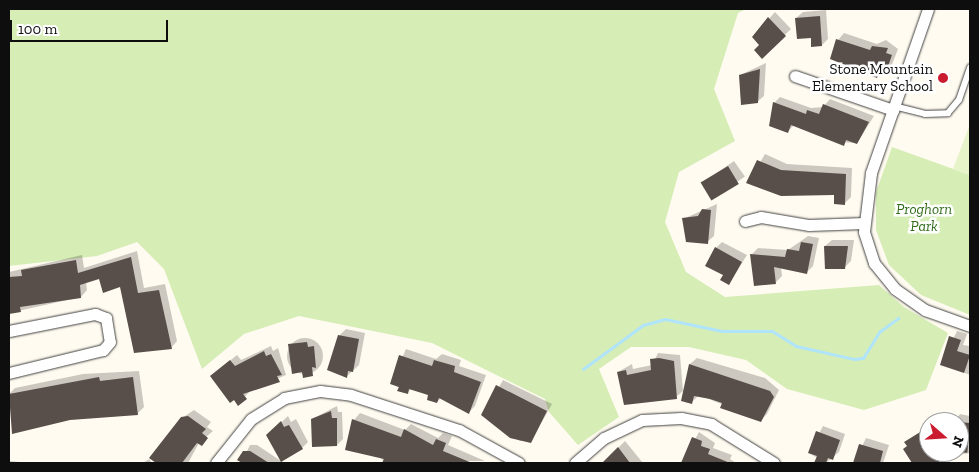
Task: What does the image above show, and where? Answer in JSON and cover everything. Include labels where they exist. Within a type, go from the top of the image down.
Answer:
[{"type":"street","points":[[928,9],[871,173],[864,222],[874,263],[895,289],[925,310],[969,323]]},
{"type":"street","points":[[795,76],[893,108]]},
{"type":"street","points":[[745,221],[761,217],[809,225],[864,222]]},
{"type":"street","points":[[9,331],[95,314],[106,318],[110,342],[103,350],[9,373]]},
{"type":"street","points":[[216,463],[251,419],[284,398],[320,390],[351,395],[459,430],[519,463]]},
{"type":"street","points":[[575,463],[604,438],[642,420],[681,418],[711,424],[774,463]]},
{"type":"lane","points":[[893,108],[925,114],[948,113],[959,100],[970,68]]},
{"type":"green space","points":[[9,9],[746,9],[738,13],[714,89],[735,141],[679,172],[665,222],[686,272],[725,297],[879,285],[904,307],[948,333],[926,390],[864,410],[787,389],[746,360],[689,347],[631,347],[599,369],[619,417],[578,445],[549,412],[545,399],[432,343],[299,316],[244,334],[202,369],[164,269],[137,242],[97,256],[9,266]]},
{"type":"green space","points":[[970,124],[970,175],[953,169]]},
{"type":"green space","name":"Proghorn Park","points":[[892,147],[970,175],[970,315],[921,295],[889,265],[876,230],[876,192]]},
{"type":"building","points":[[820,16],[822,46],[811,47],[811,38],[797,39],[795,18]]},
{"type":"building","points":[[768,17],[786,36],[762,59],[754,50],[759,45],[752,37]]},
{"type":"building","points":[[836,39],[870,50],[872,46],[888,48],[886,53],[892,55],[885,75],[879,72],[877,78],[830,59]]},
{"type":"building","points":[[760,69],[758,103],[741,105],[739,75]]},
{"type":"building","points":[[773,102],[806,114],[807,110],[819,114],[823,104],[869,122],[857,144],[846,140],[844,146],[791,125],[788,133],[769,126]]},
{"type":"building","points":[[757,160],[781,170],[846,174],[845,205],[834,204],[834,195],[781,196],[746,183]]},
{"type":"building","points":[[728,166],[739,184],[711,200],[701,182]]},
{"type":"building","points":[[702,209],[711,210],[708,244],[686,242],[682,218],[698,216]]},
{"type":"building","points":[[801,242],[813,244],[807,274],[774,267],[776,284],[754,286],[750,254],[785,257],[787,249],[799,251]]},
{"type":"building","points":[[824,246],[848,246],[845,269],[825,269]]},
{"type":"building","points":[[715,247],[742,262],[729,285],[720,280],[723,275],[705,266]]},
{"type":"building","points":[[131,257],[138,293],[159,290],[172,349],[134,353],[120,287],[103,293],[99,279],[80,285],[81,298],[20,307],[21,312],[9,314],[9,277],[22,276],[21,270],[76,260],[78,273]]},
{"type":"building","points":[[338,335],[359,339],[353,372],[348,371],[347,378],[327,370]]},
{"type":"building","points":[[949,336],[961,340],[957,351],[970,355],[964,373],[940,365]]},
{"type":"building","points":[[307,342],[308,347],[314,346],[316,368],[312,367],[313,376],[303,378],[302,372],[292,374],[288,344]]},
{"type":"building","points":[[264,351],[266,356],[271,354],[282,375],[277,376],[280,382],[243,394],[247,399],[238,406],[234,400],[230,403],[210,376],[230,360],[235,366]]},
{"type":"building","points":[[399,355],[432,366],[434,360],[455,366],[454,372],[481,382],[469,414],[439,398],[437,403],[427,400],[428,395],[409,389],[408,394],[397,391],[399,387],[390,384]]},
{"type":"building","points":[[659,358],[674,361],[677,399],[624,405],[617,372],[626,370],[627,375],[651,370],[650,359]]},
{"type":"building","points":[[689,364],[770,391],[774,397],[761,422],[720,408],[722,403],[710,399],[694,396],[692,404],[681,401]]},
{"type":"building","points":[[99,377],[100,381],[133,377],[138,415],[70,420],[12,434],[9,394]]},
{"type":"building","points":[[496,385],[547,411],[531,443],[510,438],[481,415]]},
{"type":"building","points":[[331,411],[332,418],[337,418],[337,446],[312,447],[311,419]]},
{"type":"building","points":[[188,416],[206,429],[202,433],[208,438],[202,446],[197,443],[182,463],[156,463],[149,458],[181,417]]},
{"type":"building","points":[[352,419],[401,437],[404,429],[433,445],[436,439],[446,443],[443,451],[472,463],[382,463],[384,459],[345,450]]},
{"type":"building","points":[[281,421],[284,427],[289,425],[303,449],[281,462],[266,435]]},
{"type":"building","points":[[816,431],[840,440],[833,460],[828,458],[826,463],[814,463],[817,456],[808,453]]},
{"type":"building","points":[[919,433],[919,462],[941,463],[912,463],[903,449],[907,446],[904,442]]},
{"type":"building","points":[[692,437],[702,441],[701,446],[710,449],[708,454],[730,463],[681,463]]},
{"type":"building","points":[[859,444],[883,451],[880,463],[853,463]]},
{"type":"building","points":[[618,447],[630,463],[602,463]]},
{"type":"building","points":[[243,451],[250,451],[269,463],[242,463],[237,460]]},
{"type":"waterway","points":[[583,369],[643,325],[665,319],[722,331],[772,331],[796,346],[854,359],[863,358],[879,332],[898,318]]},
{"type":"place","name":"Stone Mountain Elementary School","points":[[943,78]]}]
